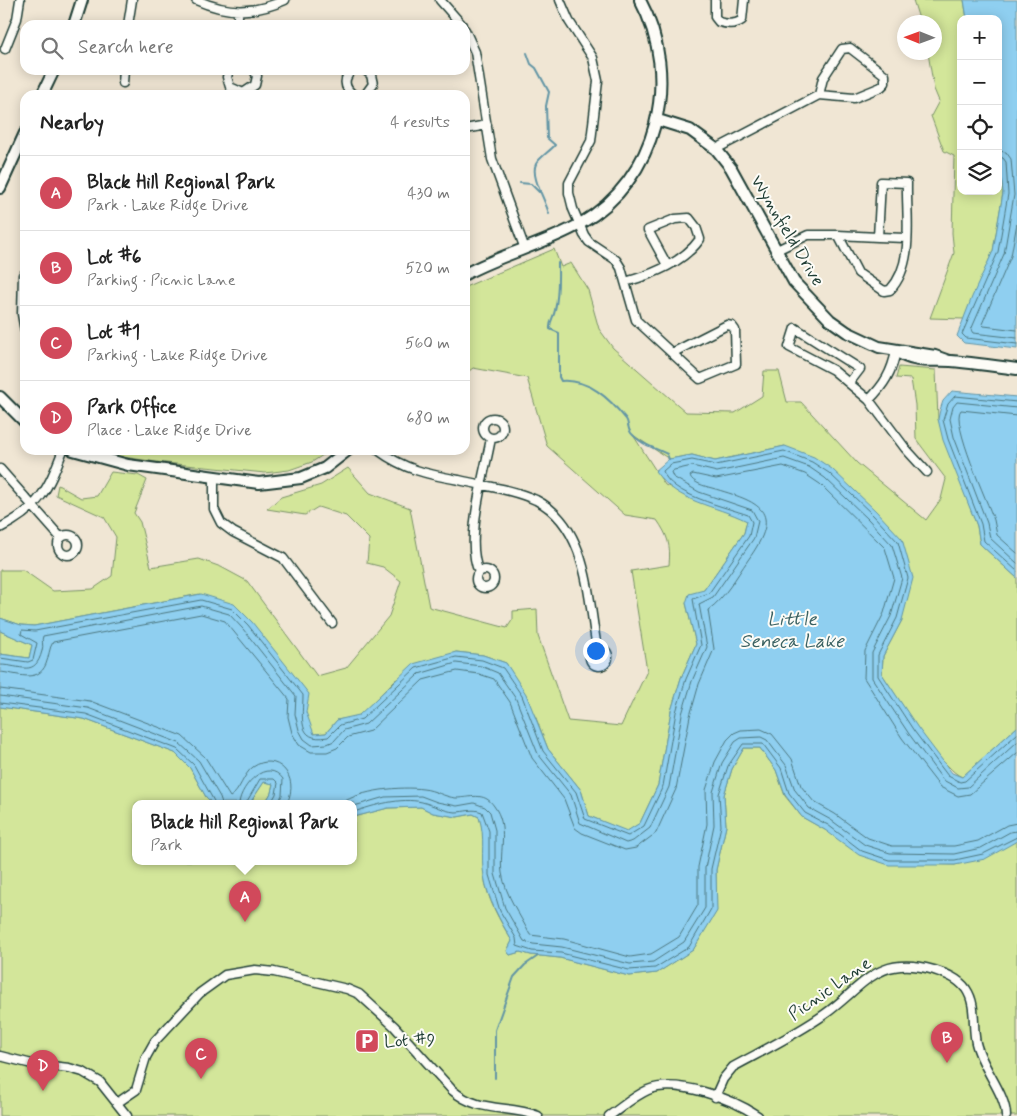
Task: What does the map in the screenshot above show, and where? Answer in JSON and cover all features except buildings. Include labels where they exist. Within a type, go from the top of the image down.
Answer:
[{"type":"street","points":[[5,49],[17,20],[20,0]]},
{"type":"street","points":[[76,20],[82,0]]},
{"type":"street","points":[[129,20],[132,0]]},
{"type":"street","points":[[196,0],[222,10],[238,12],[255,11],[286,0]]},
{"type":"street","points":[[440,0],[458,20]]},
{"type":"street","points":[[560,0],[569,21],[593,58],[598,81],[591,141],[569,183],[568,193],[589,242],[616,260],[625,282],[636,320],[700,379],[736,364],[735,330],[732,326],[727,325],[672,353]]},
{"type":"street","points":[[470,272],[580,224],[608,204],[627,184],[649,146],[658,120],[662,80],[655,34],[640,0]]},
{"type":"street","points":[[714,0],[715,17],[719,22],[725,24],[738,23],[742,20],[744,0]]},
{"type":"street","points":[[238,12],[238,20]]},
{"type":"street","points":[[470,41],[475,52],[492,159],[525,249]]},
{"type":"street","points":[[716,149],[819,95],[854,98],[881,87],[886,79],[884,75],[845,47],[822,78],[819,95]]},
{"type":"street","points":[[44,90],[52,75]]},
{"type":"street","points":[[123,84],[124,75]]},
{"type":"street","points":[[228,75],[230,87],[236,90]]},
{"type":"street","points":[[247,90],[255,85],[256,75]]},
{"type":"street","points":[[347,75],[345,83],[348,90]]},
{"type":"street","points":[[369,90],[373,84],[371,75]]},
{"type":"street","name":"Wynnfield Drive","points":[[658,120],[690,130],[716,149],[730,168],[775,251],[804,295],[830,320],[862,340],[896,352],[906,351],[930,355],[949,361],[1017,368]]},
{"type":"street","points":[[470,128],[487,125]]},
{"type":"street","points":[[1,183],[20,143]]},
{"type":"street","points":[[838,235],[858,273],[884,291],[894,285],[902,273],[906,238],[907,183],[881,182],[878,237]]},
{"type":"street","points":[[625,282],[645,276],[667,265],[695,246],[700,239],[696,227],[689,218],[675,219],[648,230],[667,265]]},
{"type":"street","points":[[775,251],[808,235],[906,238]]},
{"type":"street","points":[[850,382],[860,369],[795,328],[789,347],[807,354],[850,382],[869,400],[905,448],[927,472]]},
{"type":"street","points":[[869,400],[885,384],[896,352]]},
{"type":"street","points":[[0,397],[20,417]]},
{"type":"street","points":[[480,572],[474,561],[473,545],[491,438]]},
{"type":"street","points":[[0,528],[20,518],[48,489],[61,455]]},
{"type":"street","points":[[91,455],[128,465],[259,484],[301,478],[325,468],[342,455]]},
{"type":"street","points":[[385,455],[412,470],[513,491],[537,501],[556,515],[571,534],[582,560],[597,648]]},
{"type":"street","points":[[0,468],[61,538]]},
{"type":"street","points":[[214,478],[214,509],[221,522],[233,532],[283,558],[332,623]]},
{"type":"street","name":"Picnic Lane","points":[[715,1096],[723,1079],[733,1068],[826,1014],[870,976],[897,966],[922,967],[947,974],[959,981],[967,990],[974,1008],[974,1036],[979,1055],[1002,1097],[1006,1116]]},
{"type":"street","points":[[117,1103],[136,1090],[146,1057],[155,1041],[200,993],[225,975],[255,970],[274,972],[347,989],[359,994],[377,1009],[452,1090],[464,1100],[481,1107],[523,1110],[538,1116]]},
{"type":"street","points":[[0,1056],[32,1064],[69,1068],[83,1072],[100,1082],[127,1116]]},
{"type":"street","points":[[609,1116],[647,1091],[676,1086],[715,1096],[758,1116]]},
{"type":"green space","points":[[913,0],[964,0],[966,15],[957,15],[957,195],[1002,195],[1002,179],[1003,193],[993,251],[964,319],[930,318],[954,253],[952,233],[954,156],[944,151],[931,116],[939,101],[934,89],[929,60],[942,60],[942,15],[918,15]]},
{"type":"green space","points":[[554,249],[561,267],[571,263],[588,290],[599,329],[613,348],[686,412],[735,413],[762,396],[764,371],[779,371],[787,402],[801,402],[857,463],[926,520],[941,499],[946,479],[916,439],[915,405],[911,379],[896,378],[899,367],[936,370],[938,419],[977,526],[980,544],[1017,578],[1017,727],[962,777],[936,757],[882,674],[883,656],[902,620],[785,446],[715,461],[692,455],[669,459],[633,435],[665,485],[747,520],[744,533],[704,590],[686,603],[696,644],[681,678],[671,711],[658,785],[640,823],[627,832],[589,816],[581,790],[548,749],[536,718],[506,663],[483,655],[456,652],[395,680],[359,716],[337,720],[326,733],[314,734],[200,594],[34,626],[21,625],[0,618],[0,570],[23,570],[53,591],[93,589],[112,576],[116,537],[104,517],[56,495],[58,485],[81,498],[97,496],[111,472],[138,475],[147,480],[134,513],[140,522],[151,567],[199,559],[221,567],[247,581],[317,676],[346,668],[389,616],[401,581],[383,567],[367,563],[369,539],[346,516],[318,507],[305,515],[267,509],[281,497],[321,485],[348,468],[370,493],[410,508],[429,607],[507,628],[513,619],[513,611],[537,609],[538,636],[568,721],[621,726],[647,671],[631,571],[669,565],[670,552],[666,536],[657,520],[625,515],[547,446],[527,378],[473,368],[470,370],[470,285]]},
{"type":"green space","points":[[323,455],[312,462],[289,470],[265,473],[156,462],[117,456]]},
{"type":"green space","points":[[0,631],[32,645],[29,658],[0,654]]},
{"type":"green space","points":[[0,707],[84,719],[175,753],[190,768],[209,800],[132,800],[132,865],[357,865],[357,816],[388,808],[421,807],[433,813],[457,817],[473,814],[479,817],[481,824],[485,883],[498,917],[512,941],[507,951],[510,955],[520,952],[560,958],[629,976],[657,973],[693,950],[716,912],[716,870],[726,826],[724,795],[732,769],[744,748],[760,748],[776,770],[785,796],[802,817],[825,830],[923,864],[955,865],[1017,841],[1017,1116],[0,1116]]},
{"type":"green space","points":[[264,782],[273,783],[271,793],[267,800],[252,800]]},
{"type":"water","points":[[964,0],[1017,0],[1017,349],[964,343],[957,336],[993,251],[1003,193],[1002,15],[966,15]]},
{"type":"water","points":[[952,391],[1017,397],[1017,578],[980,544],[977,526],[943,440],[938,419],[943,401]]},
{"type":"water","name":"Little Seneca Lake","points":[[785,446],[814,457],[832,469],[902,539],[913,578],[902,620],[883,656],[882,674],[918,728],[952,773],[962,777],[1017,727],[1017,841],[985,859],[955,865],[889,865],[859,855],[825,830],[802,817],[785,795],[776,770],[760,748],[744,748],[732,769],[724,795],[726,826],[716,870],[717,911],[693,950],[657,973],[629,976],[560,958],[520,952],[510,955],[507,951],[512,941],[488,893],[483,868],[481,825],[479,817],[473,814],[457,817],[433,813],[421,807],[388,808],[357,816],[357,800],[267,800],[273,784],[264,782],[252,800],[209,800],[190,768],[175,753],[84,719],[0,707],[0,654],[29,658],[32,645],[0,631],[0,618],[21,625],[34,626],[201,594],[234,604],[252,622],[309,694],[306,712],[314,734],[326,733],[337,720],[359,715],[413,664],[456,652],[483,655],[506,663],[526,694],[548,749],[581,790],[589,816],[627,831],[640,823],[658,785],[671,711],[681,678],[696,644],[686,603],[689,594],[704,590],[744,533],[747,521],[686,497],[664,482],[655,471],[669,459],[692,455],[715,461]]},
{"type":"waterway","points":[[527,53],[531,64],[536,68],[549,92],[546,106],[547,138],[555,145],[537,162],[535,169],[537,182],[549,214]]},
{"type":"waterway","points":[[520,183],[531,184],[539,192]]},
{"type":"waterway","points":[[558,263],[557,298],[550,329],[559,333],[559,377],[561,381],[581,383],[598,391],[626,419],[630,431],[635,437],[643,443],[667,454],[669,459]]},
{"type":"waterway","points":[[495,1078],[495,1030],[514,977],[525,965],[538,956]]},
{"type":"place","name":"Black Hill Regional Park","points":[[245,922]]},
{"type":"place","name":"Lot #9","points":[[367,1041]]},
{"type":"place","name":"Lot #6","points":[[947,1063]]},
{"type":"place","name":"Lot #1","points":[[201,1079]]},
{"type":"place","name":"Park Office","points":[[43,1091]]}]
